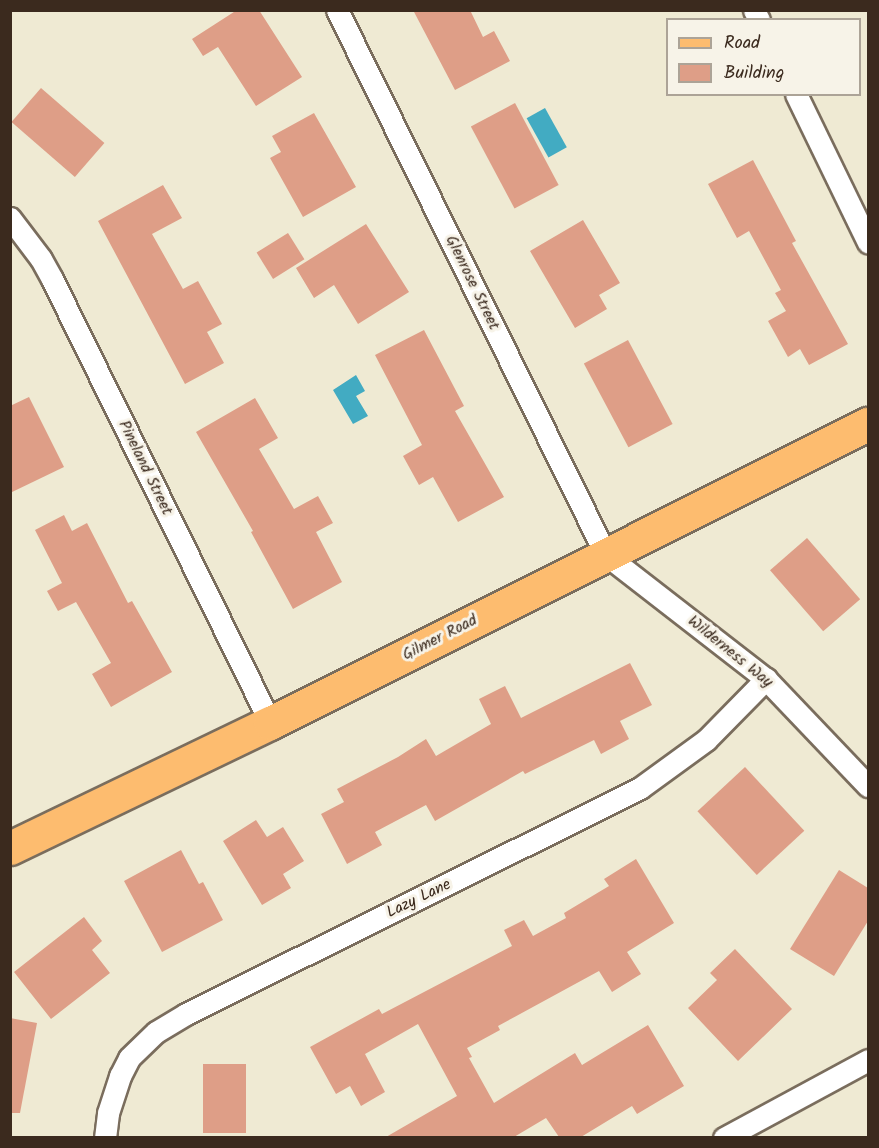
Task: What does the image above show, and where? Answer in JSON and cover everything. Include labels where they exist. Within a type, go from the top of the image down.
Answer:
[{"type":"main road","name":"Gilmer Road","points":[[10,848],[270,723],[868,424]]},
{"type":"street","name":"Glenrose Street","points":[[337,10],[606,555]]},
{"type":"street","points":[[797,96],[868,242]]},
{"type":"street","name":"Pineland Street","points":[[10,218],[41,259],[52,279],[270,723]]},
{"type":"street","name":"Wilderness Way","points":[[606,555],[766,678],[868,786]]},
{"type":"street","name":"Lazy Lane","points":[[105,1137],[108,1113],[120,1076],[129,1058],[156,1032],[186,1014],[640,788],[706,740],[766,678]]},
{"type":"street","points":[[724,1137],[868,1060]]},
{"type":"water","points":[[545,108],[567,147],[548,158],[527,118]]},
{"type":"water","points":[[356,375],[365,391],[356,396],[368,416],[353,424],[333,390]]},
{"type":"building","points":[[237,10],[259,10],[302,77],[256,106],[218,47],[203,56],[192,39]]},
{"type":"building","points":[[413,10],[470,10],[483,37],[494,31],[510,61],[455,90]]},
{"type":"building","points":[[41,88],[104,143],[75,177],[11,122]]},
{"type":"building","points":[[515,103],[559,185],[515,209],[471,126]]},
{"type":"building","points":[[314,113],[356,187],[303,217],[270,158],[281,152],[272,136]]},
{"type":"building","points":[[753,160],[796,241],[792,243],[848,344],[809,365],[800,349],[788,357],[768,321],[786,311],[775,293],[781,290],[749,231],[737,238],[708,184]]},
{"type":"building","points":[[163,185],[182,218],[152,234],[183,289],[198,281],[222,324],[207,332],[224,363],[185,384],[98,221]]},
{"type":"building","points":[[583,220],[620,283],[599,295],[607,309],[575,328],[530,251]]},
{"type":"building","points":[[366,224],[409,292],[358,324],[334,285],[314,298],[296,268]]},
{"type":"building","points":[[288,233],[304,259],[273,279],[257,253]]},
{"type":"building","points":[[424,330],[464,406],[455,411],[504,497],[458,522],[433,477],[419,485],[403,456],[422,445],[375,355]]},
{"type":"building","points":[[628,340],[673,424],[628,447],[584,363]]},
{"type":"building","points":[[29,397],[64,467],[10,493],[10,406]]},
{"type":"building","points":[[255,398],[278,438],[259,449],[294,509],[318,496],[333,523],[316,532],[342,582],[293,609],[251,532],[253,531],[196,432]]},
{"type":"building","points":[[64,515],[72,531],[87,523],[128,603],[132,601],[172,672],[111,707],[92,674],[111,663],[76,602],[58,611],[47,591],[62,583],[35,530]]},
{"type":"building","points":[[807,538],[860,599],[823,631],[770,570]]},
{"type":"building","points":[[630,663],[652,705],[620,721],[629,739],[601,754],[594,740],[525,774],[523,771],[435,821],[426,805],[375,832],[382,845],[347,864],[321,814],[344,802],[337,789],[398,757],[426,739],[436,756],[491,724],[479,699],[505,686],[521,718]]},
{"type":"building","points":[[745,767],[804,831],[757,875],[697,811]]},
{"type":"building","points":[[256,820],[267,837],[283,827],[304,861],[283,874],[291,888],[262,905],[223,841]]},
{"type":"building","points":[[181,850],[199,884],[203,882],[223,920],[162,952],[124,881]]},
{"type":"building","points":[[636,859],[674,923],[627,952],[641,974],[612,992],[599,971],[498,1026],[500,1030],[467,1048],[472,1057],[469,1058],[494,1103],[575,1053],[582,1065],[648,1025],[684,1086],[637,1114],[632,1106],[581,1137],[559,1137],[546,1118],[514,1137],[386,1137],[457,1096],[418,1024],[365,1054],[385,1092],[361,1106],[350,1086],[336,1094],[310,1047],[379,1009],[382,1014],[512,946],[504,930],[524,920],[533,936],[566,918],[564,913],[609,886],[604,879]]},
{"type":"building","points":[[839,870],[868,888],[868,921],[834,976],[790,949]]},
{"type":"building","points":[[84,917],[102,941],[92,950],[110,973],[51,1019],[14,972]]},
{"type":"building","points":[[735,949],[792,1009],[738,1061],[688,1008],[717,980],[710,973]]},
{"type":"building","points":[[10,1018],[37,1023],[20,1113],[10,1113]]},
{"type":"building","points":[[203,1064],[246,1064],[246,1133],[203,1133]]}]
